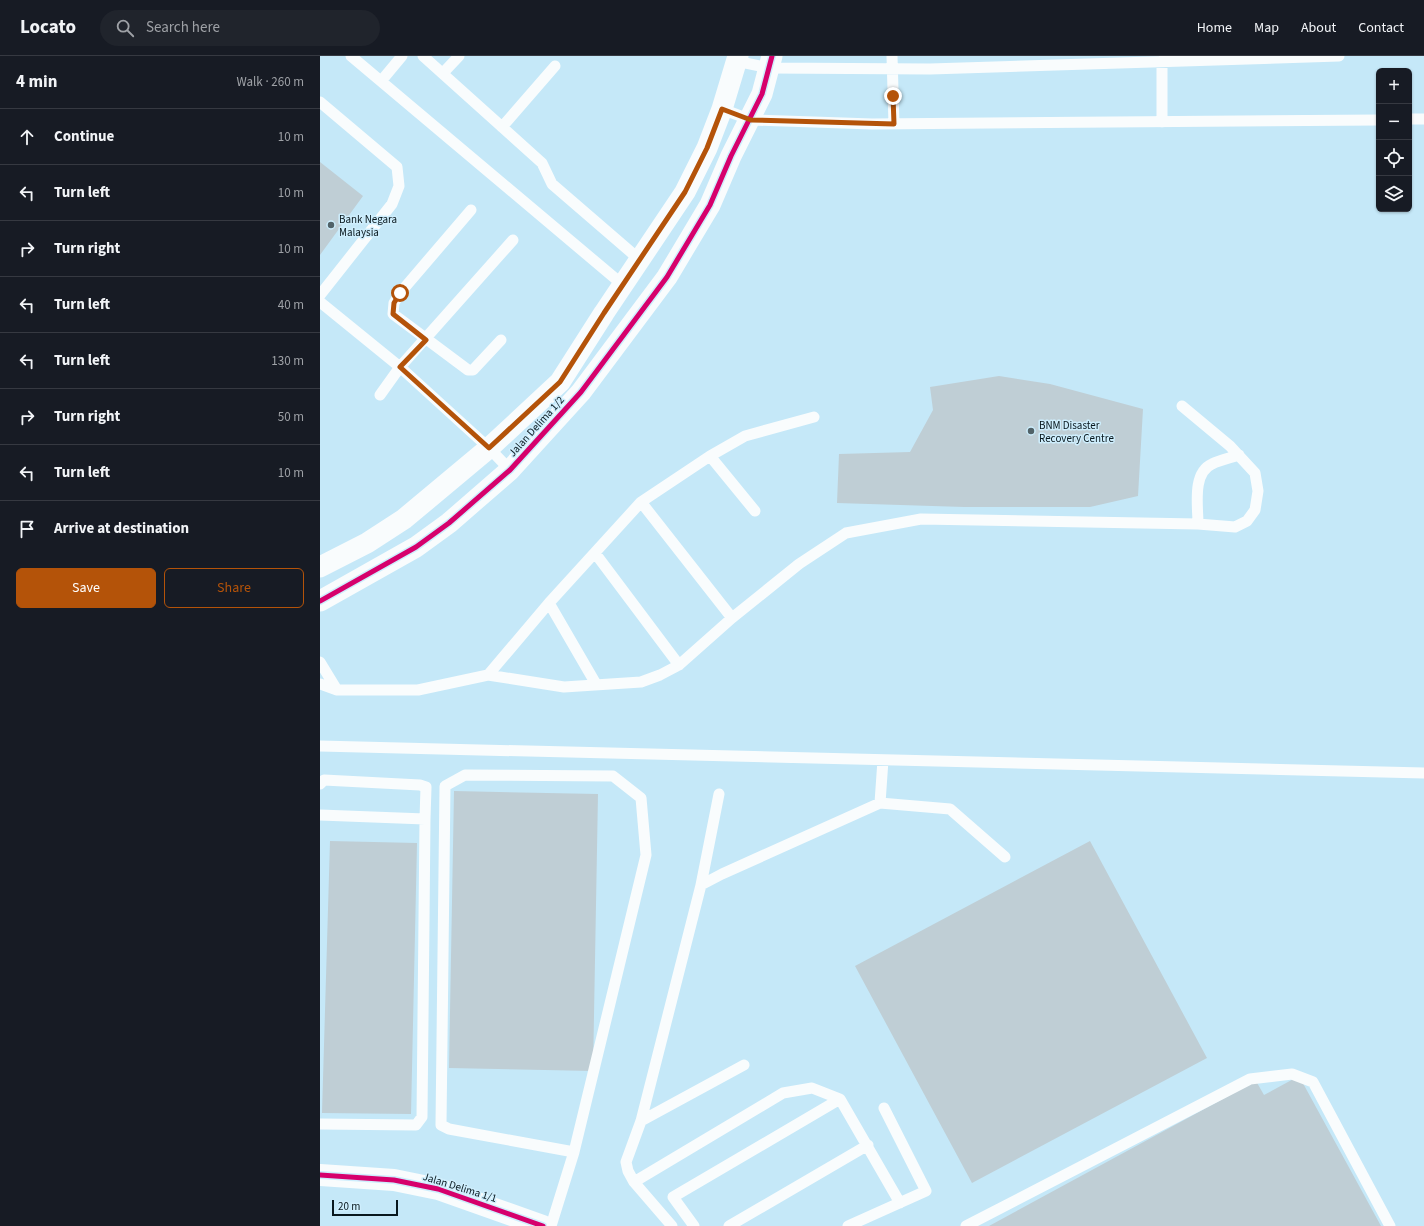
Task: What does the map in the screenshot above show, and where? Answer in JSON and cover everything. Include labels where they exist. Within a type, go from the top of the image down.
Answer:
[{"type":"street","points":[[320,567],[366,543],[404,519],[489,448],[560,382],[685,192],[707,148],[722,109],[737,58]]},
{"type":"street","name":"Jalan Delima 1/2","points":[[320,601],[416,546],[449,523],[510,470],[581,392],[667,277],[710,206],[731,156],[751,120],[762,94],[770,62]]},
{"type":"street","name":"Jalan Delima 1/1","points":[[320,1175],[394,1180],[438,1189],[543,1226]]},
{"type":"lane","points":[[351,56],[382,80],[623,285]]},
{"type":"lane","points":[[382,80],[402,56]]},
{"type":"lane","points":[[423,56],[542,163],[552,184],[640,260]]},
{"type":"lane","points":[[443,73],[458,56]]},
{"type":"lane","points":[[892,56],[894,124]]},
{"type":"lane","points":[[737,58],[770,62],[892,69],[1339,56]]},
{"type":"lane","points":[[1162,61],[1162,122]]},
{"type":"lane","points":[[502,127],[554,66]]},
{"type":"lane","points":[[320,102],[397,167],[399,186],[392,204],[320,295]]},
{"type":"lane","points":[[722,109],[751,120],[894,124],[1376,120]]},
{"type":"lane","points":[[1412,119],[1424,119]]},
{"type":"lane","points":[[471,210],[400,293],[394,303],[393,314],[468,370],[473,370],[501,340]]},
{"type":"lane","points":[[380,395],[400,367],[426,340],[513,240]]},
{"type":"lane","points":[[320,302],[400,367],[489,448],[510,470]]},
{"type":"lane","points":[[320,684],[337,690],[418,690],[488,675],[564,687],[641,682],[660,675],[679,665],[732,618],[799,564],[846,533],[921,519],[1198,524],[1235,527],[1246,521],[1255,510],[1258,491],[1255,473],[1239,455],[1182,406]]},
{"type":"lane","points":[[488,675],[549,603],[641,502],[710,456],[745,436],[814,417]]},
{"type":"lane","points":[[1198,524],[1198,484],[1203,470],[1211,464],[1239,455]]},
{"type":"lane","points":[[710,456],[755,511]]},
{"type":"lane","points":[[641,502],[732,618]]},
{"type":"lane","points":[[595,553],[679,665]]},
{"type":"lane","points":[[549,603],[596,684]]},
{"type":"lane","points":[[320,662],[337,690]]},
{"type":"lane","points":[[320,746],[1424,773]]},
{"type":"lane","points":[[880,803],[883,760]]},
{"type":"lane","points":[[551,1226],[574,1152],[646,855],[641,798],[613,776],[465,774],[444,786],[441,1125],[449,1129],[574,1152]]},
{"type":"lane","points":[[320,784],[324,780],[420,785],[426,787],[422,1117],[416,1125],[320,1124]]},
{"type":"lane","points":[[672,1226],[634,1182],[628,1171],[626,1162],[641,1121],[701,885],[719,794]]},
{"type":"lane","points":[[701,885],[722,874],[880,803],[950,809],[1005,857]]},
{"type":"lane","points":[[320,815],[425,819]]},
{"type":"lane","points":[[641,1121],[744,1065]]},
{"type":"lane","points":[[966,1226],[1250,1079],[1292,1074],[1314,1082],[1390,1226]]},
{"type":"lane","points":[[634,1182],[783,1093],[812,1088],[840,1099],[868,1145],[900,1203]]},
{"type":"lane","points":[[694,1226],[673,1197],[840,1099]]},
{"type":"lane","points":[[848,1226],[926,1191],[884,1108]]},
{"type":"lane","points":[[729,1226],[868,1145]]},
{"type":"shaded area","points":[[320,56],[1424,56],[1424,1226],[320,1226]]},
{"type":"building","name":"Bank Negara Malaysia","points":[[320,162],[363,196],[320,255]]},
{"type":"building","name":"BNM Disaster Recovery Centre","points":[[999,376],[1050,384],[1143,409],[1138,496],[1090,507],[964,507],[837,503],[839,454],[910,452],[933,410],[930,387]]},
{"type":"building","points":[[454,791],[598,794],[593,1071],[449,1068]]},
{"type":"building","points":[[330,841],[417,843],[411,1114],[322,1113]]},
{"type":"building","points":[[1090,841],[1207,1058],[972,1183],[855,966]]},
{"type":"building","points":[[1299,1076],[1381,1226],[989,1226],[1256,1081],[1264,1095]]},
{"type":"cycle path","points":[[320,601],[416,547],[449,523],[510,470],[581,392],[667,277],[710,205],[731,156],[762,94],[772,56]]},
{"type":"cycle path","points":[[320,1175],[394,1180],[438,1189],[543,1226]]},
{"type":"place","name":"Bank Negara Malaysia","points":[[331,225]]},
{"type":"place","name":"BNM Disaster Recovery Centre","points":[[1031,431]]},
{"type":"route","points":[[400,293],[394,303],[393,314],[426,340],[400,367],[489,448],[560,382],[685,192],[707,148],[722,109],[751,120],[894,124],[893,96]]}]
